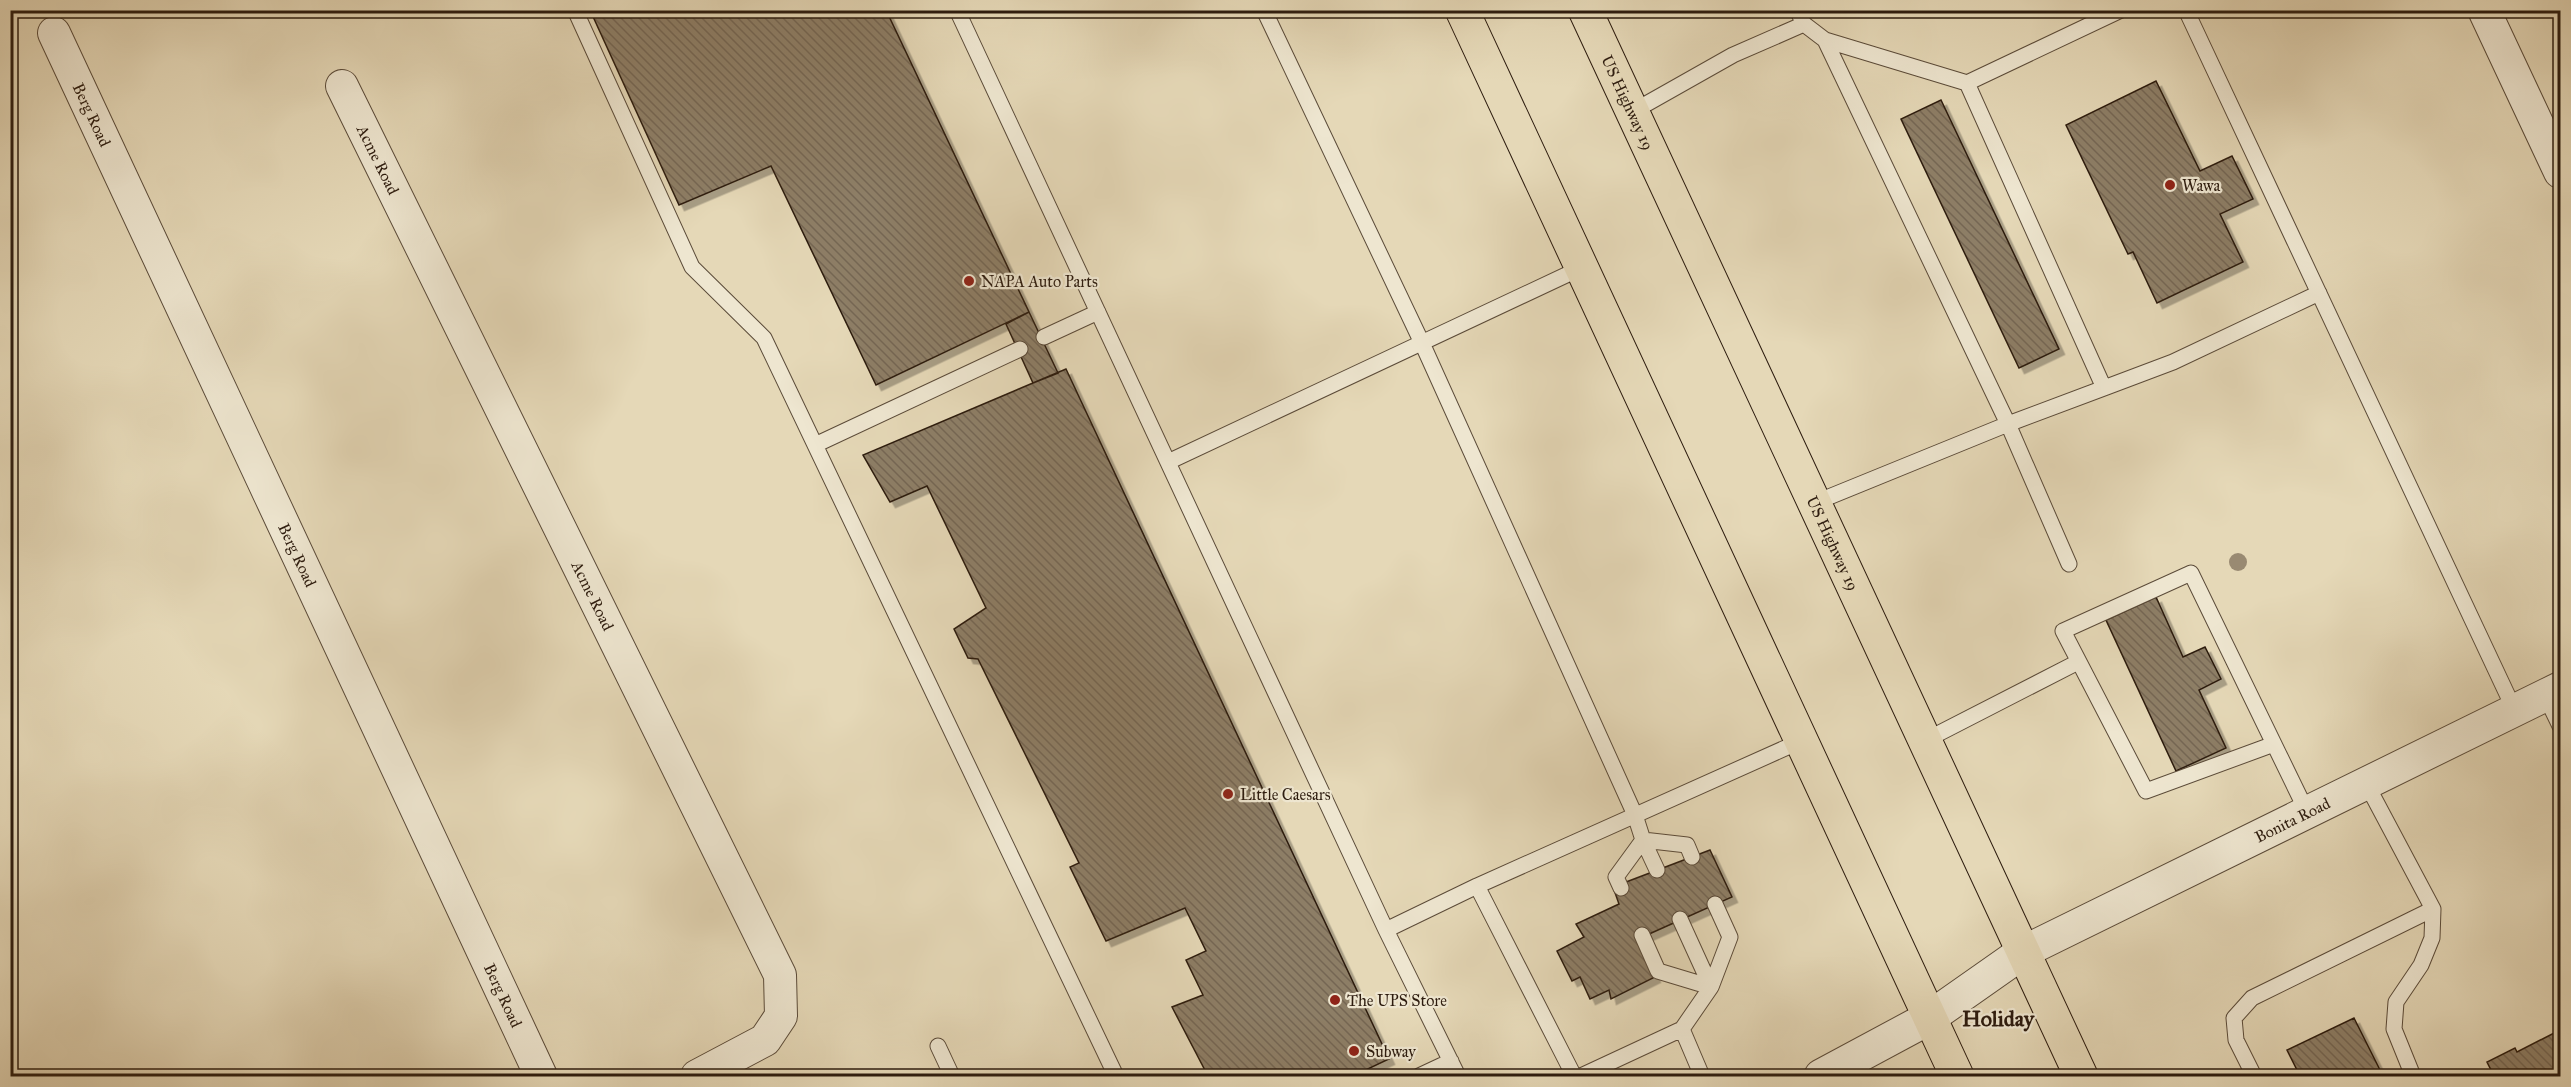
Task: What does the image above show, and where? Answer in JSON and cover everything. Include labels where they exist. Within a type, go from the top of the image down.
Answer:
[{"type":"highway","points":[[1462,10],[1956,1077]]},
{"type":"highway","name":"US Highway 19","points":[[1585,10],[2081,1077]]},
{"type":"street","points":[[2484,10],[2560,172]]},
{"type":"street","name":"Berg Road","points":[[54,33],[540,1077]]},
{"type":"street","name":"Acme Road","points":[[342,86],[780,975],[781,1016],[765,1040],[697,1077]]},
{"type":"street","name":"Bonita Road","points":[[2023,952],[2514,709],[2553,692]]},
{"type":"street","points":[[1821,1077],[1929,1018],[2023,952]]},
{"type":"lane","points":[[575,10],[692,267],[764,338],[1116,1077]]},
{"type":"lane","points":[[957,10],[1386,930],[1458,1077]]},
{"type":"lane","points":[[1264,10],[1422,344],[1635,815],[1643,840],[1657,870]]},
{"type":"lane","points":[[1825,40],[1967,83],[2121,10]]},
{"type":"lane","points":[[2186,10],[2514,709]]},
{"type":"lane","points":[[1632,112],[1801,17],[1825,40],[2008,424],[2069,564]]},
{"type":"lane","points":[[1967,83],[2104,388]]},
{"type":"lane","points":[[1168,462],[1581,268]]},
{"type":"lane","points":[[1814,503],[2008,424],[2173,362],[2319,293]]},
{"type":"lane","points":[[1044,337],[1098,312]]},
{"type":"lane","points":[[815,445],[1020,349]]},
{"type":"lane","points":[[2274,744],[2146,791],[2063,631],[2192,573],[2307,812]]},
{"type":"lane","points":[[1924,741],[2078,662]]},
{"type":"lane","points":[[2553,692],[2560,726]]},
{"type":"lane","points":[[1386,930],[1477,886],[1801,741]]},
{"type":"lane","points":[[2366,783],[2433,909],[2432,938],[2421,965],[2396,1002],[2394,1029],[2413,1077]]},
{"type":"lane","points":[[1643,840],[1687,845],[1692,857]]},
{"type":"lane","points":[[1621,888],[1616,877],[1643,840]]},
{"type":"lane","points":[[1477,886],[1574,1077]]},
{"type":"lane","points":[[1581,1077],[1682,1029],[1711,987],[1730,937],[1715,904]]},
{"type":"lane","points":[[2254,1077],[2236,1040],[2234,1018],[2252,998],[2433,909]]},
{"type":"lane","points":[[1680,919],[1711,987]]},
{"type":"lane","points":[[1642,935],[1658,971],[1711,987]]},
{"type":"lane","points":[[1682,1029],[1702,1077]]},
{"type":"lane","points":[[938,1046],[952,1077]]},
{"type":"lane","points":[[1419,1077],[1451,1061]]},
{"type":"building","points":[[590,10],[886,10],[1029,312],[876,385],[771,166],[679,205]]},
{"type":"building","name":"Wawa","points":[[2156,81],[2200,171],[2232,156],[2253,199],[2220,214],[2243,262],[2157,303],[2133,252],[2128,254],[2066,125]]},
{"type":"building","points":[[1941,100],[2059,349],[2019,368],[1901,119]]},
{"type":"building","points":[[1029,312],[1058,373],[1033,383],[1006,324]]},
{"type":"building","points":[[1066,369],[1389,1059],[1353,1076],[1208,1076],[1172,1007],[1203,995],[1186,960],[1206,951],[1185,908],[1106,941],[1070,867],[1079,863],[978,659],[968,658],[954,629],[986,608],[927,486],[890,502],[863,455]]},
{"type":"building","points":[[2156,597],[2183,657],[2205,647],[2221,679],[2199,690],[2226,748],[2176,771],[2106,620]]},
{"type":"building","points":[[1710,850],[1732,897],[1638,939],[1655,977],[1611,999],[1609,990],[1590,999],[1580,977],[1572,981],[1557,951],[1584,937],[1576,924],[1619,904],[1613,887]]},
{"type":"building","points":[[2354,1018],[2383,1076],[2300,1076],[2287,1050]]},
{"type":"building","points":[[2560,1030],[2560,1076],[2494,1076],[2487,1062],[2515,1048],[2517,1052]]},
{"type":"place","name":"Wawa","points":[[2170,185]]},
{"type":"place","name":"NAPA Auto Parts","points":[[969,281]]},
{"type":"place","name":"Little Caesars","points":[[1228,794]]},
{"type":"place","name":"The UPS Store","points":[[1335,1000]]},
{"type":"place","name":"Subway","points":[[1354,1051]]},
{"type":"district","name":"Holiday","points":[[1998,1018]]}]
